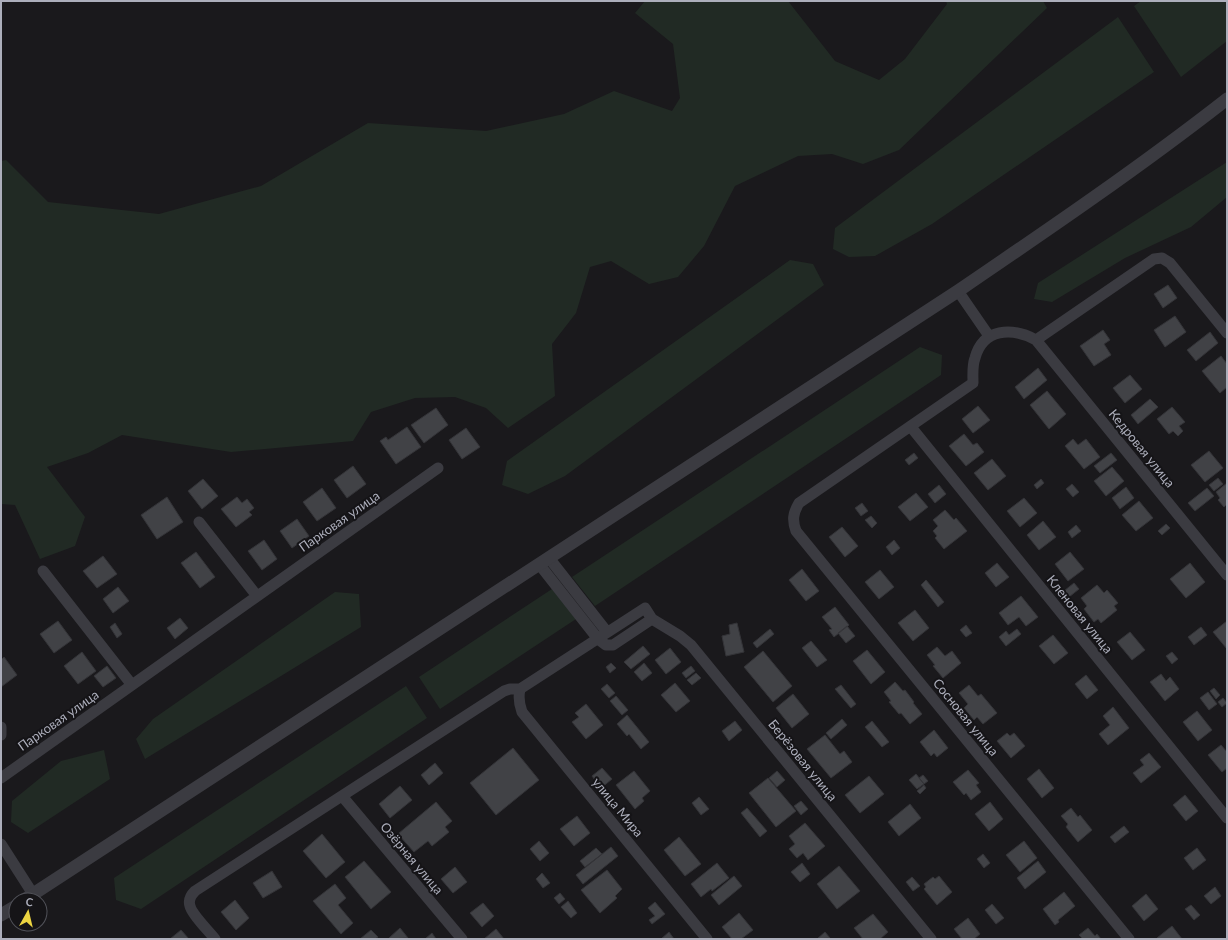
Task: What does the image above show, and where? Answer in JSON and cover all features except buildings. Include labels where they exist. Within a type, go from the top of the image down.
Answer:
[{"type":"street","points":[[37,892],[958,291],[1096,197],[1227,99]]},
{"type":"street","points":[[910,427],[973,383],[974,360],[978,348],[989,336],[1004,332],[1011,332],[1028,336],[1036,340],[1154,259],[1162,258],[1170,263],[1227,333]]},
{"type":"street","points":[[958,291],[989,336]]},
{"type":"street","name":"Кедровая улица","points":[[1036,340],[1227,575]]},
{"type":"street","name":"Сосновая улица","points":[[910,427],[800,503],[795,509],[793,524],[796,531],[1128,939]]},
{"type":"street","name":"Кленовая улица","points":[[910,427],[1227,818]]},
{"type":"street","name":"Парковая улица","points":[[1,778],[438,468]]},
{"type":"street","points":[[199,522],[257,596]]},
{"type":"street","points":[[216,939],[193,912],[190,906],[189,900],[195,891],[504,691],[510,689],[520,689],[608,632],[544,561]]},
{"type":"street","points":[[544,561],[598,639],[606,645],[612,645],[652,619]]},
{"type":"street","points":[[43,571],[132,685]]},
{"type":"street","name":"Берёзовая улица","points":[[608,632],[645,608],[652,619],[680,636],[691,645],[931,939]]},
{"type":"street","name":"улица Мира","points":[[520,689],[518,697],[522,712],[706,939]]},
{"type":"street","name":"Парковая улица","points":[[1,728],[1,734]]},
{"type":"street","name":"Озёрная улица","points":[[342,796],[462,939]]},
{"type":"street","points":[[1,844],[26,892]]},
{"type":"shaded area","points":[[645,1],[788,1],[835,61],[879,80],[905,59],[947,4],[946,1],[1043,1],[1047,8],[899,150],[863,164],[832,154],[798,156],[735,186],[704,246],[678,277],[649,284],[611,261],[590,267],[576,313],[552,344],[555,396],[508,428],[486,408],[455,397],[415,398],[371,412],[353,441],[231,452],[122,435],[88,453],[47,467],[85,517],[75,546],[40,559],[15,505],[1,504],[1,161],[6,160],[48,202],[159,214],[261,186],[368,123],[486,131],[564,114],[614,91],[672,111],[680,98],[673,44],[635,13]]},
{"type":"shaded area","points":[[1141,1],[1227,1],[1227,41],[1181,77],[1134,6]]},
{"type":"shaded area","points":[[1118,17],[1154,72],[932,224],[875,256],[849,257],[833,249],[835,228]]},
{"type":"shaded area","points":[[1227,162],[1227,197],[1191,227],[1125,258],[1052,302],[1034,299],[1038,283]]},
{"type":"shaded area","points":[[790,260],[813,264],[824,285],[565,476],[528,494],[502,485],[507,461]]},
{"type":"shaded area","points":[[920,347],[942,355],[941,375],[595,606],[572,577]]},
{"type":"shaded area","points":[[552,589],[576,619],[440,709],[419,677]]},
{"type":"shaded area","points":[[335,592],[359,594],[361,627],[145,759],[136,739],[153,719]]},
{"type":"shaded area","points":[[406,686],[427,718],[141,909],[116,900],[114,878]]},
{"type":"shaded area","points":[[104,750],[110,779],[28,833],[11,822],[12,801],[61,761]]}]
